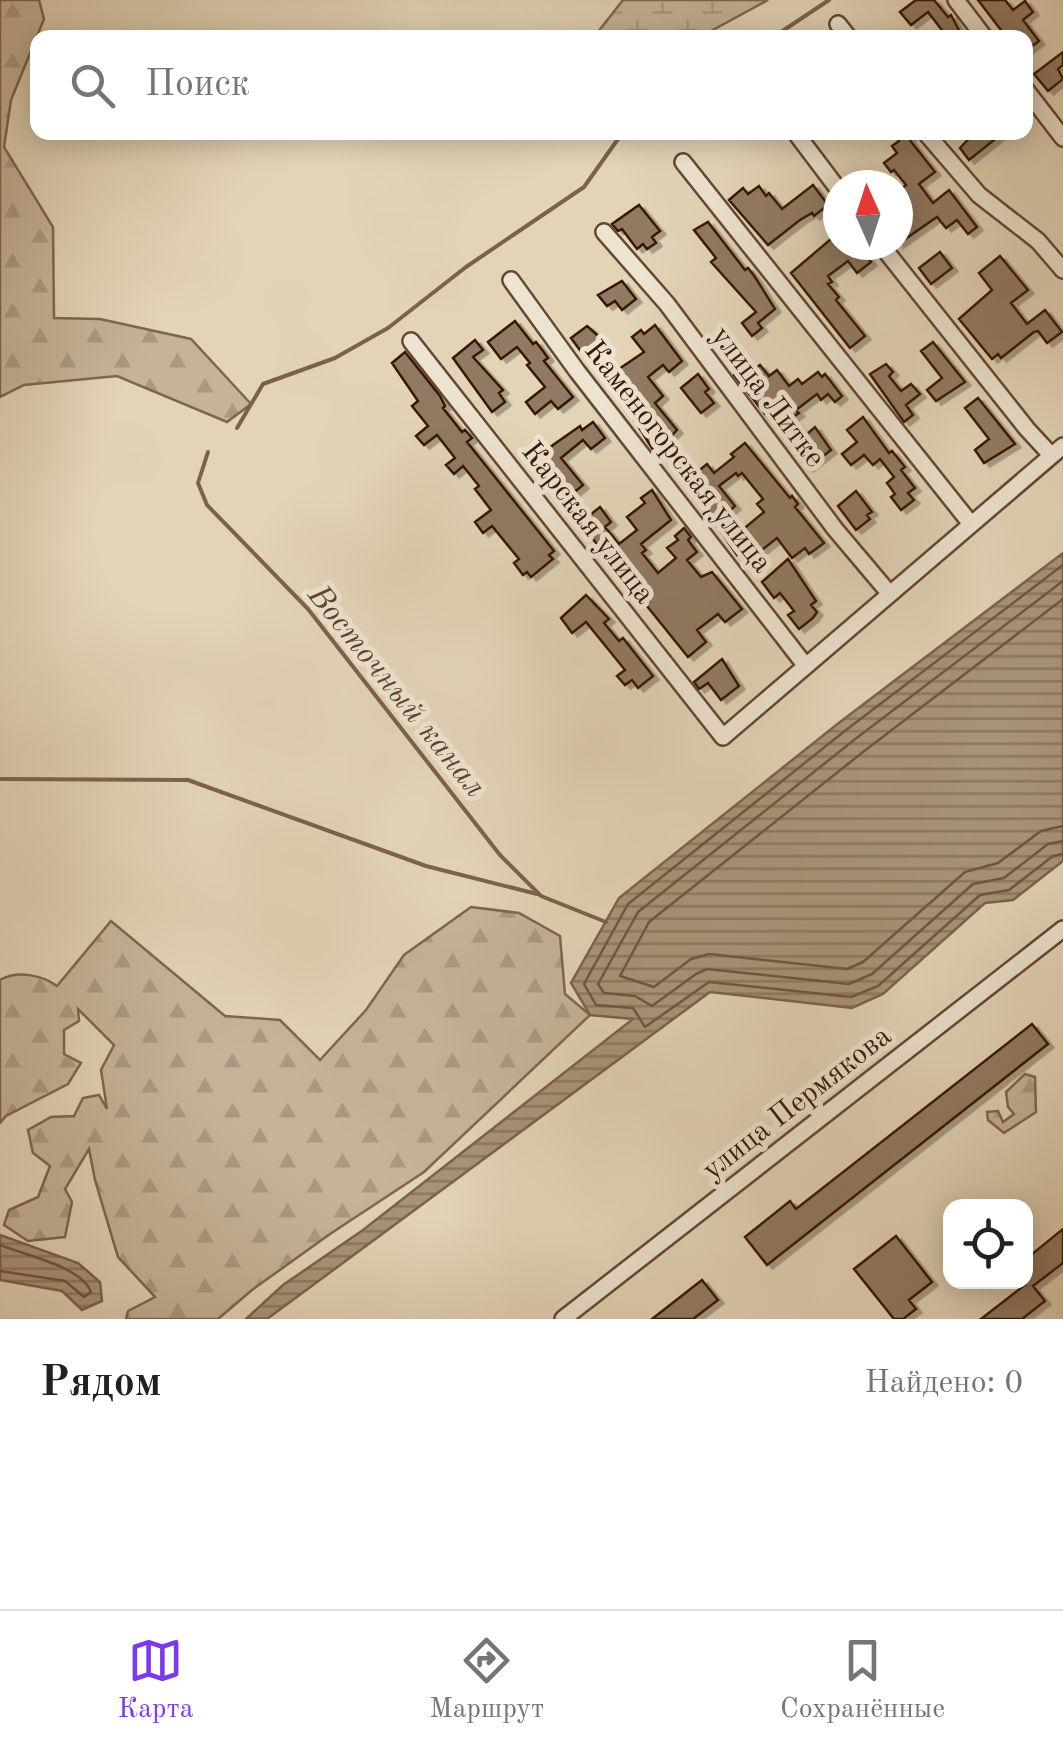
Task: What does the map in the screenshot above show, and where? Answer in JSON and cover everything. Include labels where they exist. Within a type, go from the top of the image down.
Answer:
[{"type":"street","points":[[956,0],[979,30]]},
{"type":"street","points":[[838,24],[843,30]]},
{"type":"street","points":[[1033,99],[1063,138]]},
{"type":"street","points":[[801,140],[824,170]]},
{"type":"street","points":[[933,140],[979,195],[1038,241],[1063,270]]},
{"type":"street","points":[[683,162],[971,524]]},
{"type":"street","name":"улица Литке","points":[[604,232],[667,304],[786,466],[889,593]]},
{"type":"street","points":[[805,665],[1057,451],[1026,430],[892,260]]},
{"type":"street","name":"Каменогорская улица","points":[[510,280],[805,665]]},
{"type":"street","name":"Карская улица","points":[[412,341],[723,737],[805,665]]},
{"type":"street","name":"улица Пермякова","points":[[563,1319],[1063,929]]},
{"type":"green space","points":[[0,0],[39,0],[44,19],[40,30],[30,30],[30,53],[11,100],[4,147],[53,227],[54,318],[100,319],[191,339],[251,404],[227,422],[117,376],[24,385],[0,397]]},
{"type":"green space","points":[[623,0],[768,0],[713,30],[599,30]]},
{"type":"green space","points":[[471,907],[519,913],[560,936],[565,994],[590,1015],[424,1172],[330,1234],[218,1319],[126,1319],[128,1311],[155,1297],[118,1257],[89,1149],[65,1189],[72,1202],[65,1237],[28,1241],[4,1225],[9,1210],[38,1197],[50,1166],[33,1153],[28,1130],[51,1117],[74,1116],[83,1098],[99,1095],[107,1109],[101,1070],[114,1045],[78,1009],[79,1021],[64,1030],[64,1054],[81,1063],[68,1084],[6,1116],[0,1123],[0,980],[29,975],[57,986],[111,921],[225,1016],[280,1020],[320,1060],[366,1010],[404,955]]},
{"type":"green space","points":[[1025,1074],[1035,1077],[1036,1112],[1004,1133],[988,1120],[987,1112],[998,1111],[1003,1122],[1014,1114],[1008,1107],[1006,1092]]},
{"type":"water","points":[[1063,553],[1063,861],[1013,900],[985,903],[883,994],[852,1008],[710,992],[267,1319],[246,1319],[283,1285],[363,1230],[633,1019],[590,1015],[571,983],[619,898],[840,722]]},
{"type":"water","points":[[0,1235],[78,1263],[100,1282],[102,1301],[82,1310],[62,1291],[0,1280]]},
{"type":"building","points":[[916,0],[934,0],[948,17],[951,15],[959,30],[942,30],[928,12],[911,25],[900,12]]},
{"type":"building","points":[[978,0],[1005,0],[1013,10],[1025,1],[1033,12],[1023,20],[1031,30],[1001,30]]},
{"type":"building","points":[[1063,52],[1063,65],[1058,69],[1063,79],[1048,91],[1034,74]]},
{"type":"building","points":[[898,140],[910,140],[935,172],[919,184],[933,203],[949,190],[977,227],[968,234],[957,220],[946,228],[937,217],[913,234],[913,170],[889,170],[884,163],[897,153],[892,146]]},
{"type":"building","points":[[968,140],[994,140],[969,160],[960,148]]},
{"type":"building","points":[[813,185],[823,198],[823,209],[800,220],[768,245],[729,200],[743,188],[748,194],[759,186],[782,209]]},
{"type":"building","points":[[639,205],[660,231],[652,237],[656,243],[647,249],[643,244],[637,249],[622,229],[618,231],[612,224]]},
{"type":"building","points":[[708,222],[745,270],[748,268],[755,277],[775,309],[758,323],[762,328],[752,336],[742,323],[756,312],[711,262],[716,258],[694,230]]},
{"type":"building","points":[[823,246],[823,260],[869,260],[857,273],[848,261],[828,276],[832,282],[828,284],[839,297],[836,300],[865,336],[850,348],[791,273]]},
{"type":"building","points":[[940,252],[952,268],[931,284],[919,268]]},
{"type":"building","points":[[1000,256],[1028,290],[1011,303],[1027,324],[1045,310],[1062,332],[1047,343],[1038,331],[1034,332],[1001,358],[998,354],[992,359],[959,319],[992,290],[979,273]]},
{"type":"building","points":[[622,281],[636,299],[622,310],[615,301],[607,306],[598,295]]},
{"type":"building","points":[[515,321],[543,351],[548,358],[544,361],[573,397],[558,409],[551,401],[535,414],[526,402],[545,387],[527,365],[530,363],[517,347],[501,359],[488,342]]},
{"type":"building","points":[[655,325],[682,361],[669,372],[663,365],[648,377],[663,396],[655,403],[677,430],[655,453],[607,377],[644,352],[632,337]]},
{"type":"building","points":[[587,326],[605,342],[585,357],[571,338]]},
{"type":"building","points":[[475,340],[483,350],[473,357],[503,390],[499,393],[505,402],[492,412],[453,358]]},
{"type":"building","points":[[933,342],[965,382],[936,401],[927,390],[942,378],[921,351]]},
{"type":"building","points":[[405,352],[440,396],[443,408],[462,432],[465,430],[472,438],[467,442],[554,551],[549,555],[553,559],[531,577],[527,572],[523,575],[514,563],[519,559],[492,526],[483,533],[475,522],[491,510],[463,466],[454,474],[446,465],[455,458],[437,435],[424,445],[416,436],[428,426],[412,406],[418,401],[392,363]]},
{"type":"building","points":[[886,364],[893,372],[889,376],[901,391],[911,384],[920,394],[906,405],[913,415],[904,422],[870,374]]},
{"type":"building","points":[[760,365],[769,376],[777,370],[789,386],[798,379],[802,384],[818,372],[822,377],[825,374],[842,396],[835,402],[828,394],[821,400],[817,394],[796,410],[799,413],[792,418],[806,435],[815,427],[831,450],[808,468],[734,375],[739,370],[744,377]]},
{"type":"building","points":[[698,374],[714,403],[701,413],[681,388]]},
{"type":"building","points":[[978,398],[1015,444],[984,463],[975,450],[989,439],[965,408]]},
{"type":"building","points":[[863,417],[889,453],[892,451],[905,467],[901,470],[915,488],[908,493],[914,500],[901,510],[887,483],[894,477],[880,459],[873,465],[864,455],[851,465],[842,454],[857,442],[847,430]]},
{"type":"building","points":[[593,422],[605,438],[591,449],[583,440],[561,458],[583,485],[565,500],[538,464],[553,445],[580,426],[582,430]]},
{"type":"building","points":[[745,443],[792,496],[798,504],[795,507],[824,543],[809,554],[805,548],[792,558],[777,538],[752,563],[742,551],[737,555],[713,520],[704,514],[708,511],[685,482],[707,464],[714,473],[734,457],[731,454]],"holes":[[[736,473],[742,473],[763,499],[757,504],[764,512],[741,531],[727,513],[735,506],[719,486]]]},
{"type":"building","points":[[652,490],[671,520],[641,544],[646,550],[642,553],[658,573],[676,558],[667,548],[678,540],[675,536],[684,528],[697,552],[687,560],[701,577],[712,572],[742,609],[725,622],[718,614],[697,630],[706,642],[688,657],[580,523],[600,507],[611,522],[605,527],[619,544],[637,530],[627,517],[645,503],[641,498]]},
{"type":"building","points":[[856,491],[872,512],[867,515],[870,519],[856,530],[838,506]]},
{"type":"building","points":[[788,559],[816,601],[811,605],[817,612],[799,629],[788,615],[794,611],[780,593],[774,598],[762,582]]},
{"type":"building","points":[[586,595],[609,619],[604,623],[619,641],[623,638],[653,676],[638,688],[632,680],[625,685],[617,676],[625,670],[586,622],[572,633],[561,618]]},
{"type":"building","points":[[722,659],[739,686],[721,700],[708,683],[699,689],[694,682]]},
{"type":"building","points":[[1032,1024],[1048,1044],[767,1265],[745,1237],[790,1201],[796,1209]]},
{"type":"building","points":[[1063,1229],[1063,1263],[1033,1286],[1033,1253]]},
{"type":"building","points":[[896,1236],[932,1282],[909,1300],[916,1309],[903,1319],[894,1319],[854,1269]]},
{"type":"building","points":[[702,1280],[718,1300],[693,1319],[652,1319]]},
{"type":"building","points":[[1033,1286],[1045,1301],[1022,1319],[981,1319],[1020,1289]]},
{"type":"waterway","name":"Восточный канал","points":[[784,30],[829,0]]},
{"type":"waterway","name":"Восточный канал","points":[[237,428],[263,384],[335,358],[388,328],[466,267],[584,187],[617,140]]},
{"type":"waterway","name":"Восточный канал","points":[[208,452],[198,483],[207,505],[308,609],[500,855],[541,896],[606,922]]},
{"type":"waterway","points":[[0,779],[188,780],[426,866],[537,894]]}]
